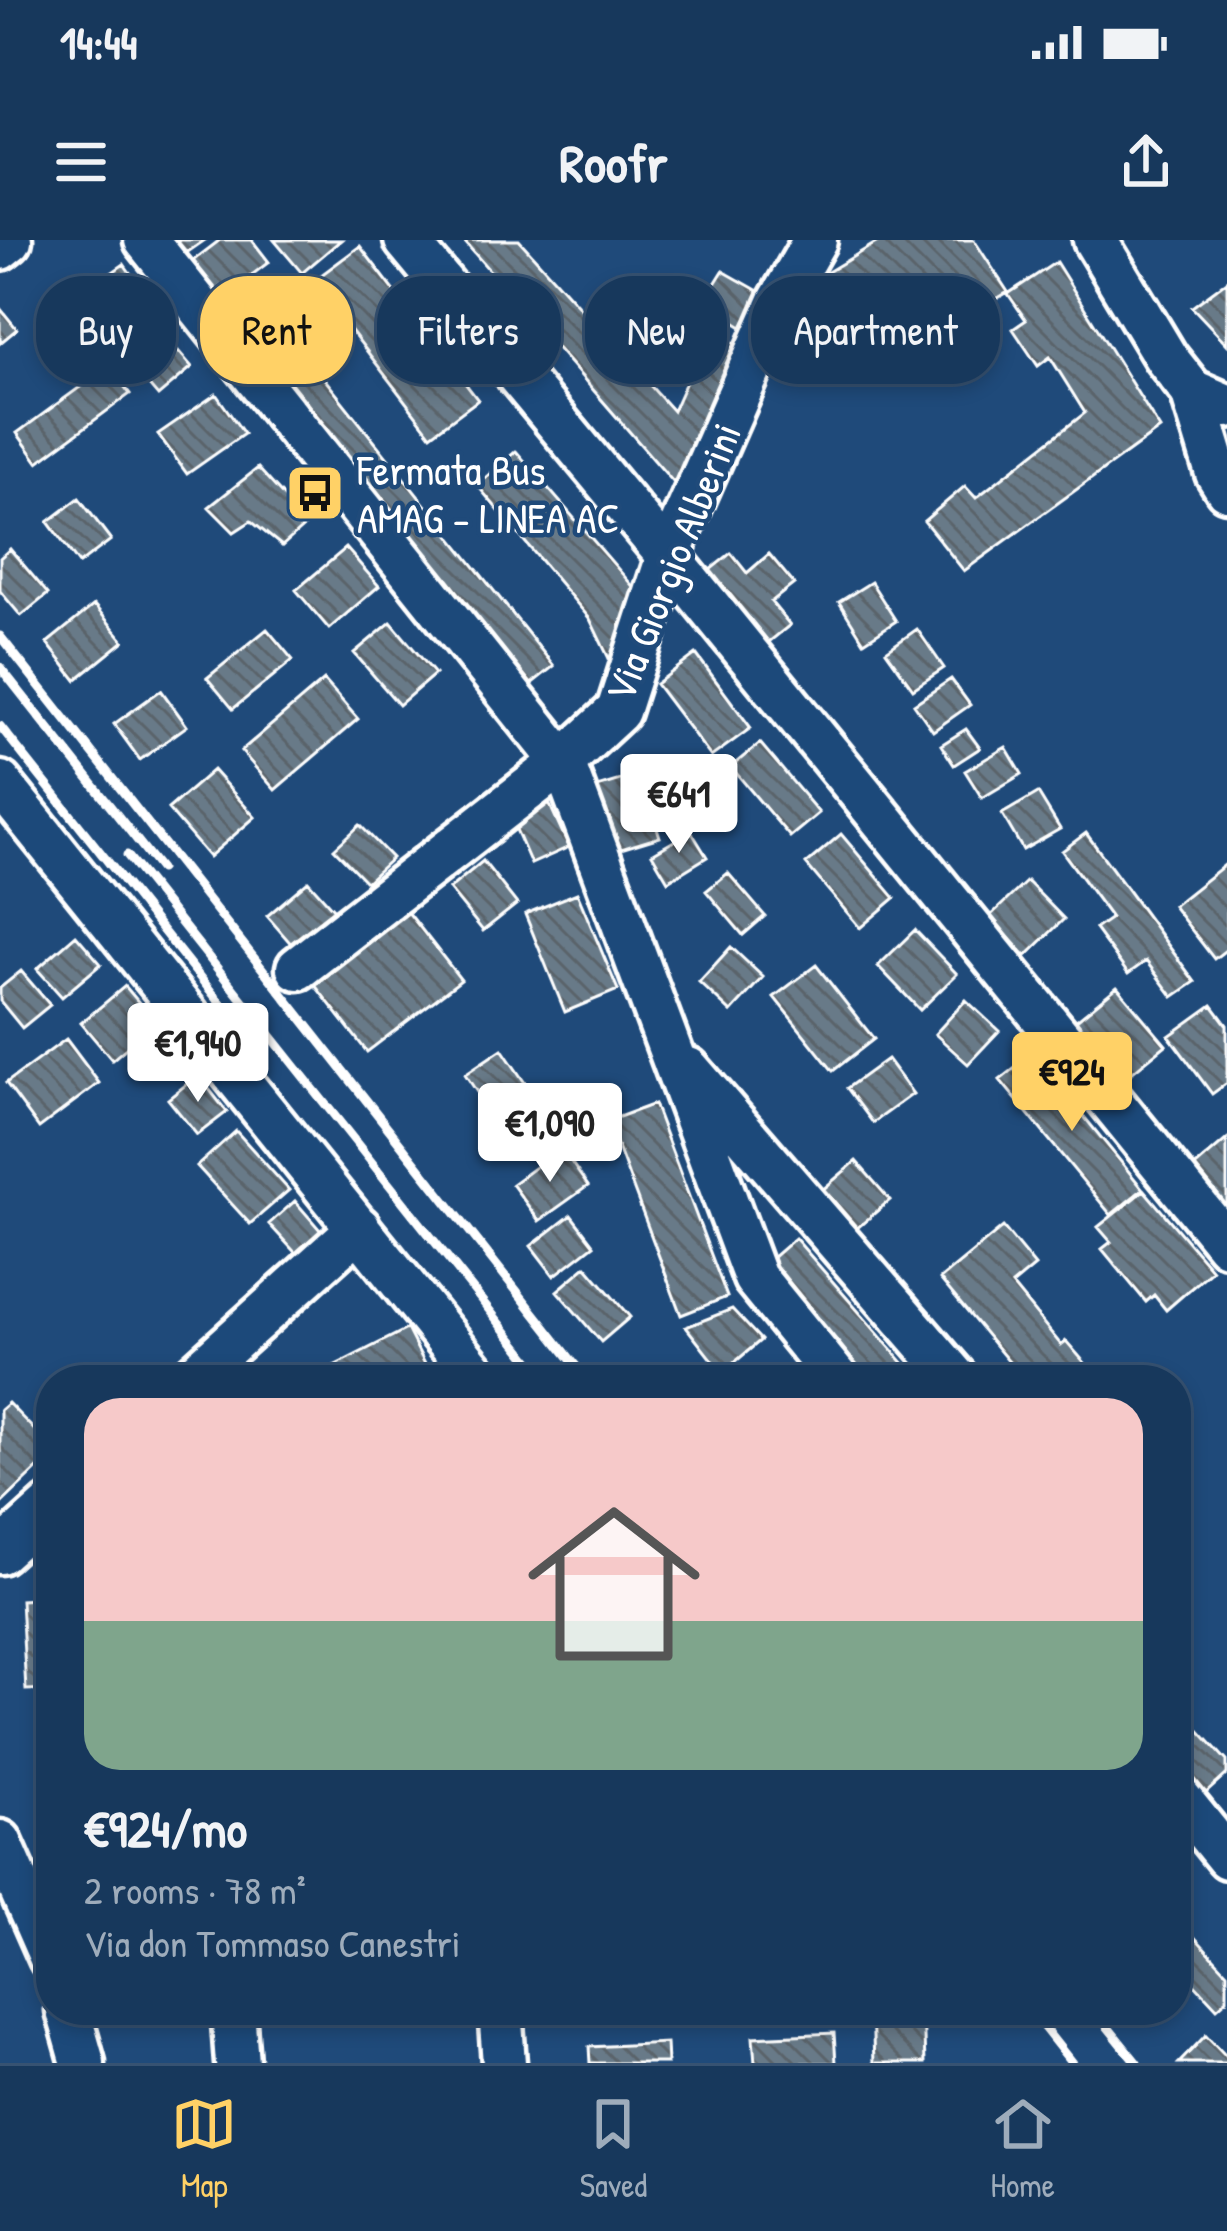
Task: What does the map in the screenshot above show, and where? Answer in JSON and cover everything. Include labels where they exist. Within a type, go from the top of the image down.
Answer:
[{"type":"street","points":[[0,248],[10,240]]},
{"type":"street","points":[[146,240],[563,762],[754,1278],[826,1365]]},
{"type":"street","points":[[406,240],[1227,1244]]},
{"type":"street","name":"Via Giorgio Alberini","points":[[298,968],[563,762],[618,711],[668,556],[779,303],[815,240]]},
{"type":"street","points":[[1095,240],[1166,358],[1210,399],[1216,473],[1227,489]]},
{"type":"street","points":[[1,786],[468,1365]]},
{"type":"street","points":[[667,1046],[944,1365]]},
{"type":"street","points":[[207,1365],[358,1228]]},
{"type":"street","points":[[0,1552],[36,1520]]},
{"type":"street","points":[[1191,1813],[1227,1857]]},
{"type":"street","points":[[0,1842],[36,1917]]},
{"type":"street","points":[[72,2025],[83,2063]]},
{"type":"street","points":[[234,2025],[237,2063]]},
{"type":"street","points":[[501,2025],[505,2063]]},
{"type":"building","points":[[155,240],[205,240],[172,263]]},
{"type":"building","points":[[220,240],[252,240],[269,262],[251,276],[200,276],[200,292],[182,269]]},
{"type":"building","points":[[274,240],[341,240],[302,273]]},
{"type":"building","points":[[463,240],[519,240],[551,276],[494,276]]},
{"type":"building","points":[[881,240],[974,240],[998,276],[828,276]]},
{"type":"building","points":[[360,246],[383,276],[377,276],[377,365],[353,333],[353,276],[320,276]]},
{"type":"building","points":[[1056,262],[1160,429],[964,571],[924,521],[965,486],[976,498],[1085,413],[1050,357],[1038,366],[1013,329],[1026,320],[1008,294]]},
{"type":"building","points":[[124,264],[132,276],[107,276]]},
{"type":"building","points":[[723,271],[751,287],[751,312],[742,327],[727,318],[727,276],[720,276]]},
{"type":"building","points":[[1227,281],[1227,344],[1192,307]]},
{"type":"building","points":[[561,287],[585,313],[585,380],[561,353]]},
{"type":"building","points":[[0,308],[17,329],[0,343]]},
{"type":"building","points":[[727,336],[749,358],[681,491],[588,384],[649,384],[673,411],[685,384],[727,384]]},
{"type":"building","points":[[176,348],[192,367],[176,381]]},
{"type":"building","points":[[84,384],[122,384],[130,394],[38,462],[17,433]]},
{"type":"building","points":[[148,384],[172,384],[158,396]]},
{"type":"building","points":[[273,384],[329,384],[554,666],[520,693]]},
{"type":"building","points":[[392,384],[466,384],[478,400],[431,435]]},
{"type":"building","points":[[216,394],[244,434],[187,474],[158,434]]},
{"type":"building","points":[[516,451],[637,591],[615,671],[590,619],[477,485]]},
{"type":"building","points":[[258,468],[308,523],[282,546],[251,521],[234,532],[209,507]]},
{"type":"building","points":[[79,498],[111,540],[79,564],[48,522]]},
{"type":"building","points":[[346,548],[379,586],[329,629],[296,590]]},
{"type":"building","points":[[10,549],[48,594],[21,616],[0,591],[0,558]]},
{"type":"building","points":[[731,553],[747,573],[769,554],[794,584],[771,602],[790,625],[764,646],[705,574]]},
{"type":"building","points":[[871,582],[896,621],[864,642],[839,602]]},
{"type":"building","points":[[94,605],[124,641],[76,680],[47,643]]},
{"type":"building","points":[[391,622],[435,674],[399,705],[354,653]]},
{"type":"building","points":[[267,629],[293,660],[233,709],[207,678]]},
{"type":"building","points":[[917,629],[944,668],[913,689],[886,651]]},
{"type":"building","points":[[696,654],[751,728],[711,757],[656,684]]},
{"type":"building","points":[[951,679],[970,705],[933,731],[914,704]]},
{"type":"building","points":[[324,680],[358,719],[275,790],[241,751]]},
{"type":"building","points":[[161,690],[187,726],[140,760],[114,724]]},
{"type":"building","points":[[966,729],[980,748],[954,765],[941,745]]},
{"type":"building","points":[[760,743],[819,813],[790,837],[731,767]]},
{"type":"building","points":[[1006,747],[1022,774],[982,798],[965,771]]},
{"type":"building","points":[[213,770],[255,817],[209,857],[168,809]]},
{"type":"building","points":[[640,774],[660,837],[618,850],[597,787]]},
{"type":"building","points":[[1038,793],[1060,829],[1023,850],[1002,814]]},
{"type":"building","points":[[548,801],[569,847],[531,864],[511,818]]},
{"type":"building","points":[[360,825],[392,858],[366,882],[334,849]]},
{"type":"building","points":[[691,831],[707,857],[668,881],[652,854]]},
{"type":"building","points":[[1086,833],[1195,982],[1173,997],[1146,961],[1128,974],[1095,929],[1111,918],[1062,851]]},
{"type":"building","points":[[841,834],[895,898],[860,928],[806,864]]},
{"type":"building","points":[[483,861],[517,904],[483,931],[449,889]]},
{"type":"building","points":[[1227,863],[1227,949],[1214,959],[1173,906]]},
{"type":"building","points":[[728,873],[765,916],[743,935],[706,891]]},
{"type":"building","points":[[308,881],[335,911],[293,946],[267,916]]},
{"type":"building","points":[[1027,881],[1064,919],[1026,956],[989,917]]},
{"type":"building","points":[[577,893],[618,990],[565,1012],[525,914]]},
{"type":"building","points":[[408,912],[461,980],[367,1052],[314,984]]},
{"type":"building","points":[[915,930],[957,974],[920,1010],[878,966]]},
{"type":"building","points":[[76,935],[101,964],[62,997],[37,969]]},
{"type":"building","points":[[731,947],[763,977],[731,1012],[699,982]]},
{"type":"building","points":[[816,965],[874,1039],[833,1071],[774,997]]},
{"type":"building","points":[[21,971],[50,1005],[22,1028],[0,1001],[0,988]]},
{"type":"building","points":[[125,986],[156,1023],[112,1060],[81,1023]]},
{"type":"building","points":[[1117,987],[1166,1045],[1123,1080],[1074,1022]]},
{"type":"building","points":[[966,1000],[999,1031],[968,1064],[935,1034]]},
{"type":"building","points":[[1212,1005],[1227,1025],[1227,1083],[1212,1094],[1169,1036]]},
{"type":"building","points":[[66,1039],[99,1083],[39,1128],[6,1083]]},
{"type":"building","points":[[502,1049],[536,1099],[498,1124],[465,1074]]},
{"type":"building","points":[[1033,1054],[1143,1189],[1111,1215],[1000,1080]]},
{"type":"building","points":[[887,1059],[913,1094],[873,1123],[847,1088]]},
{"type":"building","points":[[198,1075],[227,1112],[197,1135],[168,1099]]},
{"type":"building","points":[[654,1104],[727,1297],[681,1315],[608,1121]]},
{"type":"building","points":[[236,1131],[289,1190],[250,1224],[197,1166]]},
{"type":"building","points":[[1227,1139],[1227,1211],[1191,1170]]},
{"type":"building","points":[[561,1148],[588,1186],[539,1221],[512,1184]]},
{"type":"building","points":[[856,1161],[890,1200],[855,1230],[821,1191]]},
{"type":"building","points":[[1144,1190],[1212,1270],[1166,1310],[1154,1295],[1146,1302],[1102,1249],[1111,1242],[1098,1227]]},
{"type":"building","points":[[295,1201],[327,1238],[302,1260],[269,1224]]},
{"type":"building","points":[[571,1215],[594,1245],[554,1276],[531,1246]]},
{"type":"building","points":[[1003,1227],[1035,1266],[1012,1285],[1061,1345],[1066,1341],[1087,1365],[1012,1365],[940,1279]]},
{"type":"building","points":[[795,1238],[905,1365],[851,1365],[764,1265]]},
{"type":"building","points":[[586,1266],[630,1317],[601,1342],[557,1291]]},
{"type":"building","points":[[732,1309],[761,1340],[731,1365],[716,1365],[686,1327]]},
{"type":"building","points":[[407,1329],[425,1365],[336,1365]]},
{"type":"building","points":[[8,1403],[36,1432],[36,1470],[0,1505],[0,1410]]},
{"type":"building","points":[[36,1599],[36,1690],[26,1690],[21,1600]]},
{"type":"building","points":[[1191,1721],[1227,1761],[1227,1774],[1206,1793],[1191,1776]]},
{"type":"building","points":[[1191,1933],[1227,1972],[1227,1999],[1217,2008],[1191,1980]]},
{"type":"building","points":[[873,2025],[924,2025],[925,2063],[874,2063]]},
{"type":"building","points":[[834,2033],[836,2063],[755,2063],[753,2037]]},
{"type":"building","points":[[1206,2035],[1227,2057],[1227,2063],[1179,2063]]},
{"type":"building","points":[[666,2043],[667,2063],[590,2063],[589,2047]]},
{"type":"railway","points":[[0,636],[575,1365]]},
{"type":"railway","points":[[0,667],[160,869]]},
{"type":"railway","points":[[0,726],[241,1029]]},
{"type":"railway","points":[[127,855],[533,1365]]},
{"type":"railway","points":[[1042,2025],[1072,2063]]},
{"type":"railway","points":[[1106,2025],[1137,2063]]},
{"type":"place","name":"Fermata Bus AMAG - LINEA AC","points":[[315,493]]}]
